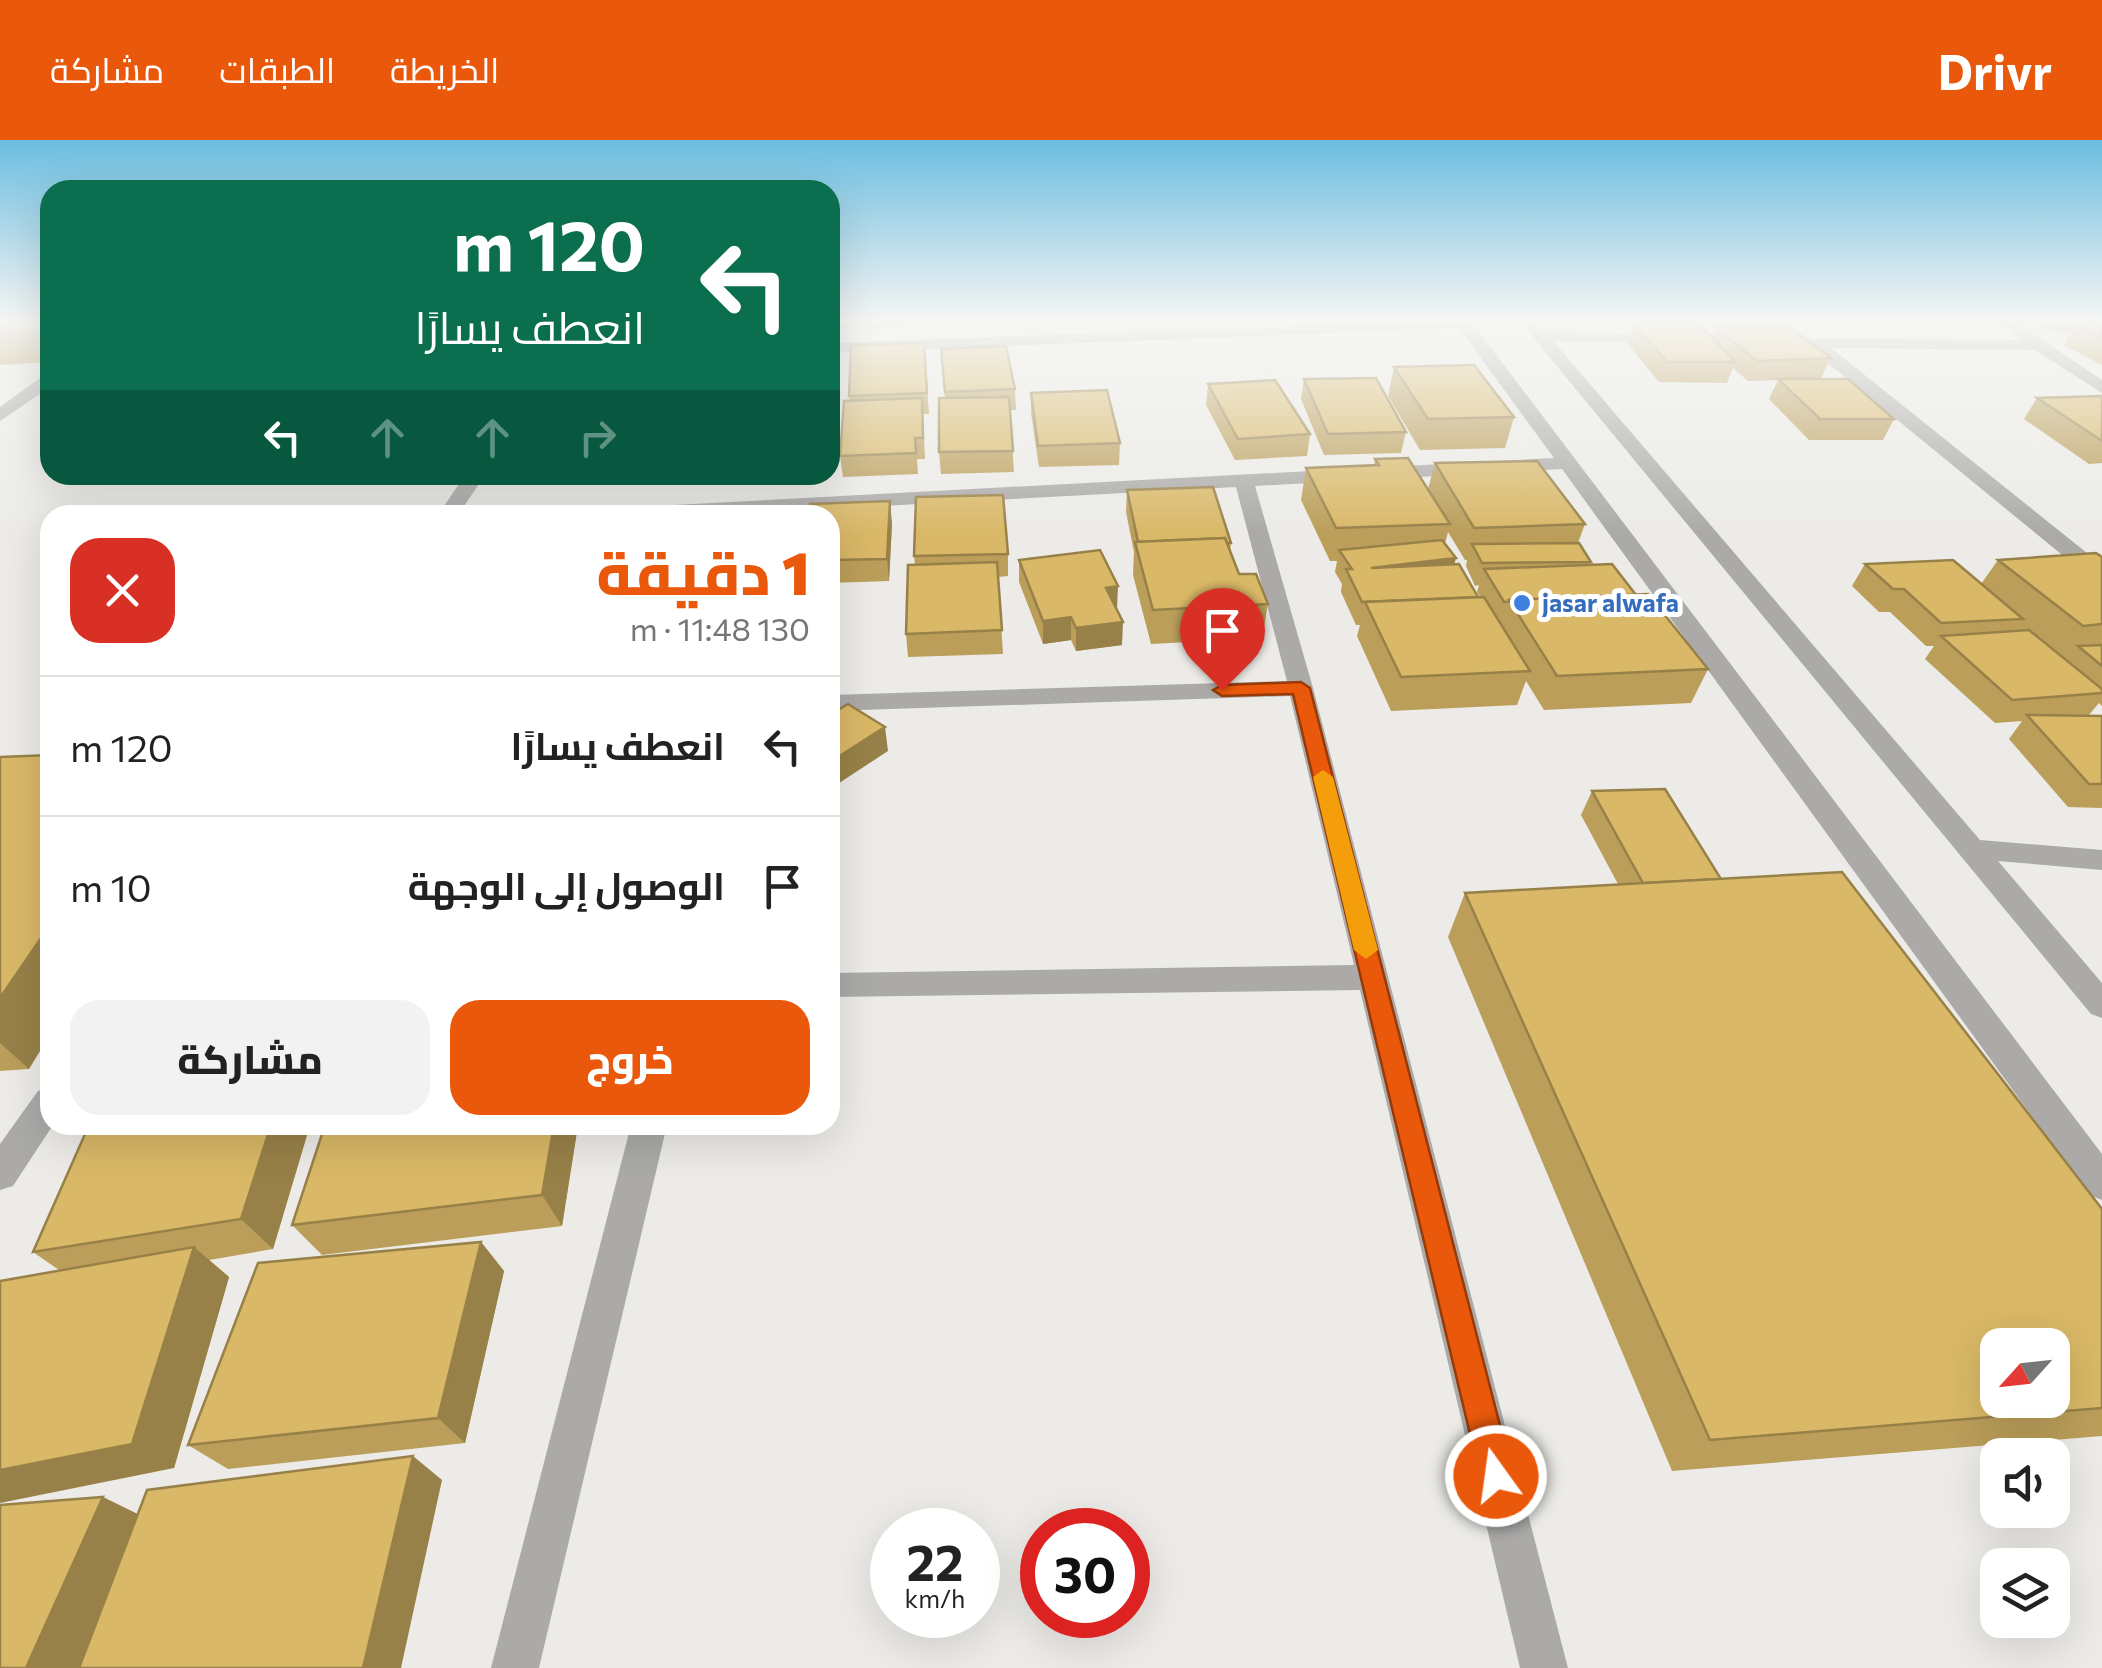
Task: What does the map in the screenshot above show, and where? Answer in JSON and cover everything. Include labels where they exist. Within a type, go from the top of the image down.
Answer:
[{"type":"street","points":[[0,416],[36,390]]},
{"type":"street","points":[[1514,390],[2102,1183]]},
{"type":"street","points":[[1586,390],[2102,1006]]},
{"type":"street","points":[[1873,390],[2102,576]]},
{"type":"street","points":[[789,505],[1568,463]]},
{"type":"street","points":[[1244,481],[1301,688],[1544,1668]]},
{"type":"street","points":[[840,703],[1301,688]]},
{"type":"street","points":[[1971,849],[2102,860]]},
{"type":"street","points":[[840,985],[1373,977]]},
{"type":"street","points":[[0,1174],[40,1116]]},
{"type":"street","points":[[515,1668],[647,1135]]},
{"type":"building","points":[[849,390],[927,393],[849,396]]},
{"type":"building","points":[[1107,390],[1120,443],[1038,446],[1031,393]]},
{"type":"building","points":[[1211,390],[1282,390],[1310,434],[1238,439]]},
{"type":"building","points":[[1309,390],[1383,390],[1406,432],[1328,434]]},
{"type":"building","points":[[1409,390],[1493,390],[1514,417],[1428,419]]},
{"type":"building","points":[[1790,390],[1861,390],[1894,419],[1820,419]]},
{"type":"building","points":[[2102,396],[2102,441],[2037,398]]},
{"type":"building","points":[[1009,397],[1013,451],[939,452],[939,398]]},
{"type":"building","points":[[922,398],[923,438],[915,438],[916,453],[840,456],[844,401]]},
{"type":"building","points":[[1408,458],[1450,524],[1336,528],[1306,468],[1379,465],[1375,459]]},
{"type":"building","points":[[1537,461],[1585,524],[1474,528],[1435,463]]},
{"type":"building","points":[[1213,487],[1231,543],[1225,538],[1138,542],[1127,490]]},
{"type":"building","points":[[1003,495],[1008,554],[914,556],[916,497]]},
{"type":"building","points":[[890,501],[887,559],[840,560],[840,505],[810,504]]},
{"type":"building","points":[[1225,538],[1239,574],[1256,574],[1268,604],[1153,610],[1135,542]]},
{"type":"building","points":[[1442,540],[1456,558],[1371,568],[1459,564],[1478,597],[1362,602],[1346,569],[1352,569],[1339,550]]},
{"type":"building","points":[[1579,543],[1591,562],[1482,563],[1472,544]]},
{"type":"building","points":[[1100,550],[1118,586],[1106,588],[1123,622],[1076,628],[1071,617],[1043,621],[1019,560]]},
{"type":"building","points":[[2096,553],[2102,557],[2102,624],[2083,626],[1998,560]]},
{"type":"building","points":[[1953,560],[2023,619],[1941,623],[1904,589],[1893,589],[1865,564]]},
{"type":"building","points":[[997,562],[1002,630],[906,634],[908,565]]},
{"type":"building","points":[[1612,564],[1636,595],[1504,602],[1484,569]]},
{"type":"building","points":[[1648,594],[1708,669],[1557,676],[1509,600]]},
{"type":"building","points":[[1484,597],[1530,671],[1401,677],[1365,602]]},
{"type":"building","points":[[2029,630],[2102,689],[2102,693],[2012,700],[1941,636]]},
{"type":"building","points":[[2102,645],[2102,666],[2078,646]]},
{"type":"building","points":[[848,704],[885,727],[840,756],[840,709]]},
{"type":"building","points":[[2027,715],[2102,716],[2102,784],[2089,784]]},
{"type":"building","points":[[40,755],[40,940],[0,998],[0,757]]},
{"type":"building","points":[[1665,789],[1721,879],[1643,883],[1592,791]]},
{"type":"building","points":[[1842,872],[2102,1209],[2102,1408],[2070,1411],[2070,1328],[1980,1328],[1980,1418],[1710,1440],[1465,893]]},
{"type":"building","points":[[85,1135],[268,1135],[241,1219],[33,1252]]},
{"type":"building","points":[[322,1135],[552,1135],[542,1195],[292,1225]]},
{"type":"building","points":[[481,1242],[438,1418],[188,1445],[258,1263]]},
{"type":"building","points":[[194,1247],[132,1444],[0,1470],[0,1281]]},
{"type":"building","points":[[413,1456],[363,1668],[79,1668],[147,1490]]},
{"type":"building","points":[[103,1497],[26,1668],[0,1668],[0,1505]]},
{"type":"slow traffic","points":[[1323,777],[1366,950]]},
{"type":"place","name":"jasar alwafa","points":[[1522,603]]},
{"type":"route","points":[[1222,690],[1301,688],[1496,1476]]}]
